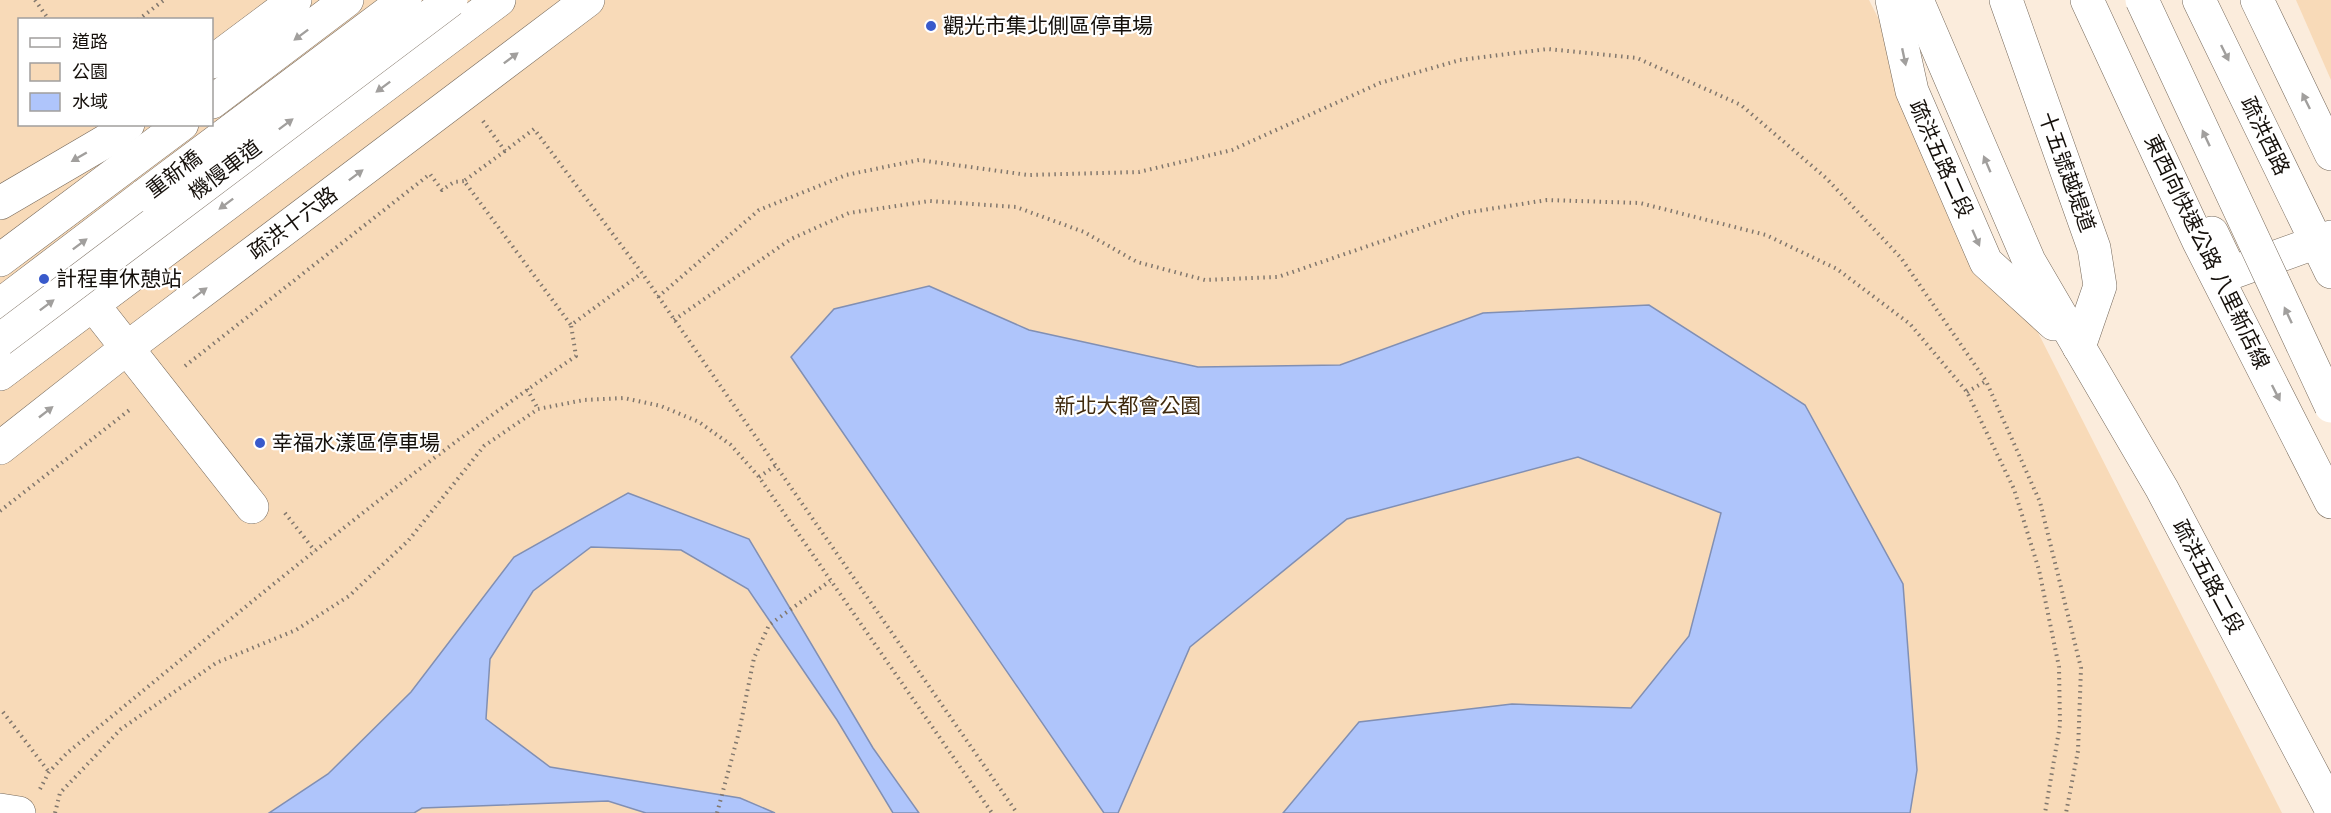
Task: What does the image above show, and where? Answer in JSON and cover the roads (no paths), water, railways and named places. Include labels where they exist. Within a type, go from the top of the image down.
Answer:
[{"type":"main road","points":[[213,61],[295,0]]},
{"type":"main road","points":[[213,101],[347,0]]},
{"type":"main road","name":"重新橋","points":[[0,305],[405,0]]},
{"type":"main road","name":"機慢車道","points":[[0,340],[451,0]]},
{"type":"main road","points":[[0,374],[499,0]]},
{"type":"main road","name":"疏洪十六路","points":[[0,448],[127,348],[588,0]]},
{"type":"main road","name":"疏洪五路二段","points":[[1892,0],[1912,91],[1986,262],[2079,347]]},
{"type":"main road","name":"疏洪五路二段","points":[[1917,0],[2029,261],[2162,489],[2331,809]]},
{"type":"main road","name":"十五號越堤道","points":[[2006,0],[2094,248],[2100,286],[2079,347]]},
{"type":"main road","name":"東西向快速公路 八里新店線","points":[[2087,0],[2199,242],[2331,502]]},
{"type":"main road","points":[[2098,0],[2231,273],[2324,240]]},
{"type":"main road","points":[[2142,0],[2331,406]]},
{"type":"main road","name":"疏洪西路","points":[[2199,0],[2324,240],[2331,272]]},
{"type":"main road","points":[[2258,0],[2331,154]]},
{"type":"main road","points":[[0,203],[106,141],[125,126]]},
{"type":"main road","name":"重新橋","points":[[0,260],[179,126]]},
{"type":"main road","points":[[0,236],[133,162]]},
{"type":"main road","points":[[69,274],[158,387],[268,508]]},
{"type":"main road","points":[[0,810],[28,803]]},
{"type":"water","points":[[929,286],[1029,330],[1198,367],[1340,365],[1483,313],[1649,305],[1805,405],[1903,584],[1917,770],[1910,813],[1283,813],[1359,722],[1512,704],[1631,708],[1689,636],[1721,513],[1578,457],[1347,519],[1190,647],[1118,813],[1104,813],[791,357],[834,309]]},
{"type":"water","points":[[628,493],[749,539],[873,748],[919,813],[893,813],[837,720],[748,589],[681,550],[591,547],[533,591],[490,659],[486,719],[550,767],[740,798],[775,813],[646,813],[608,801],[422,808],[414,813],[269,813],[328,774],[411,692],[514,557]]},
{"type":"place","name":"觀光市集北側區停車場","points":[[931,26]]},
{"type":"place","name":"計程車休憩站","points":[[44,279]]},
{"type":"place","name":"幸福水漾區停車場","points":[[260,443]]},
{"type":"park label","name":"新北大都會公園","points":[[1128,406]]}]
